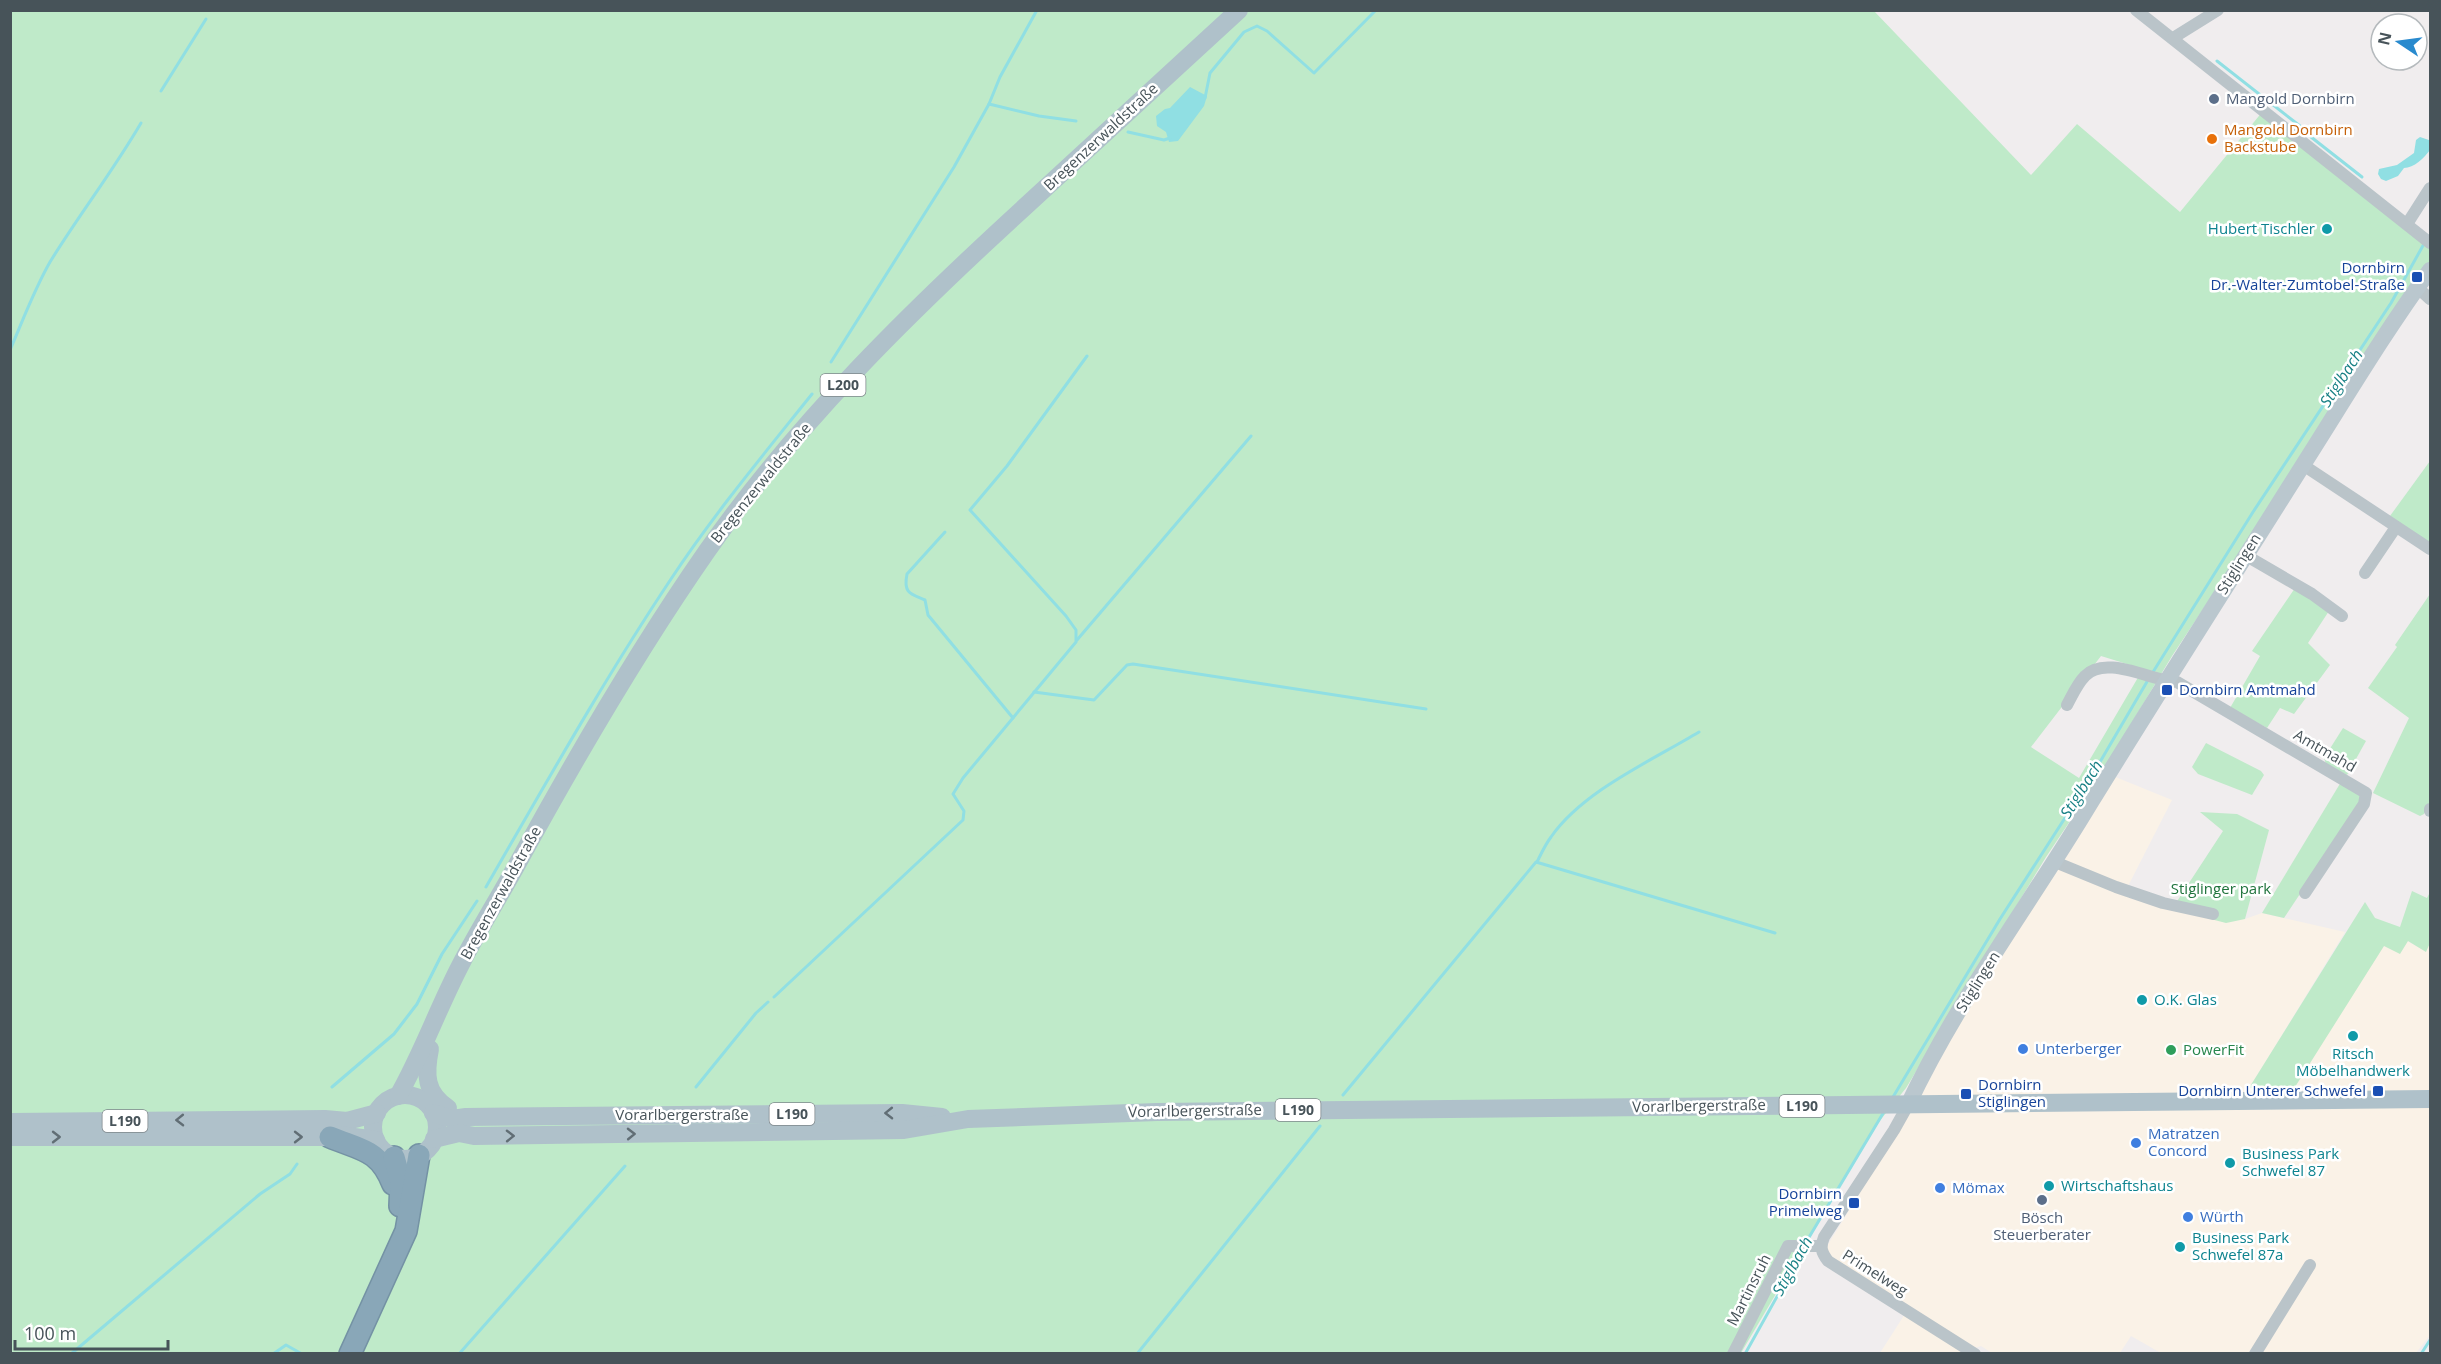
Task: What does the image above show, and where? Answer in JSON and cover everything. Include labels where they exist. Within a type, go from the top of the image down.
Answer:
[{"type":"highway","points":[[328,1128],[380,1160],[394,1188],[399,1214]]},
{"type":"highway","points":[[350,1353],[405,1231],[419,1155]]},
{"type":"highway","points":[[339,1353],[385,1254],[399,1214],[401,1182],[394,1157]]},
{"type":"main road","name":"Bregenzerwaldstraße","points":[[398,1096],[418,1060],[431,1026],[461,963],[588,740],[651,635],[709,549],[770,468],[830,399],[907,318],[1239,10]]},
{"type":"main road","name":"Stiglingen","points":[[1905,1105],[1959,1012],[2055,862],[2161,681],[2303,465],[2364,366],[2424,293],[2430,270]]},
{"type":"main road","points":[[431,1026],[426,1071],[429,1086],[439,1102],[466,1117]]},
{"type":"main road","points":[[328,1128],[369,1104],[392,1086],[405,1068],[420,1035],[431,1026]]},
{"type":"main road","name":"Bregenzerwaldstraße","points":[[418,1060],[417,1087],[428,1107]]},
{"type":"main road","name":"Vorarlbergerstraße","points":[[398,1096],[411,1096],[452,1119],[466,1117],[902,1113],[968,1119],[1146,1112],[2430,1099]]},
{"type":"main road","name":"L190","points":[[10,1137],[219,1137],[328,1128],[376,1113],[389,1100],[398,1096]]},
{"type":"main road","points":[[376,1113],[373,1133],[376,1140],[385,1152],[402,1159],[419,1155],[431,1146],[437,1127],[428,1107]]},
{"type":"main road","name":"Vorarlbergerstraße","points":[[434,1139],[459,1133],[474,1136],[904,1130],[968,1119]]},
{"type":"main road","name":"L190","points":[[219,1137],[226,1129],[253,1129],[266,1120]]},
{"type":"main road","name":"L190","points":[[10,1122],[266,1120],[328,1128],[348,1135],[376,1140]]},
{"type":"main road","points":[[413,1194],[435,1155],[474,1136]]},
{"type":"street","points":[[2136,10],[2426,240]]},
{"type":"street","points":[[2173,38],[2218,10]]},
{"type":"street","points":[[2407,224],[2430,188]]},
{"type":"street","points":[[2303,465],[2430,549]]},
{"type":"street","points":[[2365,573],[2396,527]]},
{"type":"street","points":[[2245,555],[2312,594],[2342,616]]},
{"type":"street","points":[[2067,705],[2085,676],[2093,671],[2113,667],[2161,681]]},
{"type":"street","name":"Amtmahd","points":[[2161,681],[2177,682],[2366,792],[2364,804],[2305,893]]},
{"type":"street","points":[[2055,862],[2163,903],[2213,914]]},
{"type":"street","points":[[1817,1246],[1894,1130],[1905,1105]]},
{"type":"street","name":"Martinsruh","points":[[1733,1353],[1788,1246],[1817,1246]]},
{"type":"street","name":"Primelweg","points":[[1817,1246],[1827,1261],[1970,1352]]},
{"type":"street","points":[[2255,1353],[2310,1265]]},
{"type":"shaded area","points":[[2113,776],[2172,800],[2124,894],[2245,919],[2262,913],[2345,932],[2250,1087],[2384,946],[2407,941],[2425,951],[2430,943],[2430,1335],[2416,1353],[2161,1353],[2131,1336],[2120,1353],[1992,1353],[1981,1346],[1960,1353],[1880,1353],[1903,1317],[1906,1306],[1849,1270],[1824,1251],[1904,1121],[1927,1074]]},
{"type":"green space","points":[[10,11],[1874,11],[2031,175],[2077,124],[2180,212],[2263,111],[2430,243],[2430,266],[2172,656],[2096,782],[2046,857],[1906,1088],[1874,1128],[1741,1353],[11,1353]],"holes":[[[2101,656],[2143,669],[2079,778],[2031,747]]]},
{"type":"green space","points":[[2430,461],[2430,545],[2390,516]]},
{"type":"green space","points":[[2295,588],[2329,611],[2308,643],[2330,665],[2294,714],[2280,708],[2267,728],[2230,708],[2260,656],[2252,651]]},
{"type":"green space","points":[[2430,594],[2430,803],[2424,814],[2420,816],[2373,793],[2409,718],[2368,688]]},
{"type":"green space","points":[[2343,728],[2366,741],[2347,775],[2326,764],[2324,758]]},
{"type":"green space","points":[[2206,743],[2261,771],[2264,775],[2252,795],[2198,774],[2192,767]]},
{"type":"green space","points":[[2341,782],[2362,795],[2361,802],[2284,918],[2262,913]]},
{"type":"green space","name":"Stiglinger park","points":[[2200,812],[2237,814],[2269,830],[2245,919],[2226,923],[2172,909],[2223,831]]},
{"type":"green space","points":[[2412,891],[2427,898],[2430,892],[2430,943],[2426,952],[2408,941],[2400,954],[2384,946],[2295,1087],[2249,1088],[2365,902],[2375,918],[2400,927]]},
{"type":"water","points":[[1190,87],[1207,96],[1204,106],[1178,141],[1169,142],[1166,132],[1157,126],[1156,116],[1170,108]]},
{"type":"water","points":[[2420,137],[2429,140],[2430,150],[2425,156],[2408,168],[2404,168],[2398,176],[2386,181],[2381,179],[2378,174],[2379,169],[2397,165],[2414,153],[2416,140]]},
{"type":"waterway","points":[[989,104],[1000,77],[1037,10]]},
{"type":"waterway","points":[[1205,98],[1210,73],[1244,32],[1257,26],[1267,31],[1314,73],[1376,10]]},
{"type":"waterway","points":[[161,91],[206,19]]},
{"type":"waterway","points":[[2217,61],[2300,126]]},
{"type":"waterway","points":[[831,362],[954,167],[989,104],[1039,116],[1076,121]]},
{"type":"waterway","points":[[10,350],[50,262],[141,123]]},
{"type":"waterway","points":[[1128,132],[1164,140],[1170,138]]},
{"type":"waterway","points":[[2311,137],[2362,177]]},
{"type":"waterway","name":"Stiglbach","points":[[2153,672],[2253,512],[2391,303],[2425,242]]},
{"type":"waterway","points":[[774,997],[963,820],[964,811],[953,794],[963,778],[1076,642],[1076,630],[1066,616],[970,510],[1007,466],[1087,356]]},
{"type":"waterway","points":[[486,887],[599,693],[671,579],[722,508],[812,394]]},
{"type":"waterway","points":[[1077,640],[1251,436]]},
{"type":"waterway","points":[[945,532],[907,574],[907,589],[925,600],[928,615],[1013,718]]},
{"type":"waterway","points":[[1034,692],[1094,700],[1127,665],[1133,664],[1426,709]]},
{"type":"waterway","name":"Stiglbach","points":[[1893,1097],[2000,919],[2090,779],[2148,680]]},
{"type":"waterway","points":[[1537,862],[1551,837],[1581,805],[1619,778],[1699,732]]},
{"type":"waterway","points":[[1343,1095],[1536,862],[1775,933]]},
{"type":"waterway","points":[[332,1087],[394,1034],[417,1004],[442,954],[477,901]]},
{"type":"waterway","points":[[696,1087],[756,1013],[768,1002]]},
{"type":"waterway","name":"Stiglbach","points":[[1805,1244],[1885,1110]]},
{"type":"waterway","points":[[1137,1354],[1320,1126]]},
{"type":"waterway","points":[[71,1354],[260,1194],[290,1174],[297,1164]]},
{"type":"waterway","points":[[459,1354],[625,1166]]},
{"type":"waterway","name":"Stiglbach","points":[[1745,1354],[1803,1250]]},
{"type":"waterway","points":[[2421,1354],[2430,1340]]},
{"type":"waterway","points":[[273,1354],[286,1345],[302,1354]]},
{"type":"place","name":"Mangold Dornbirn","points":[[2214,99]]},
{"type":"place","name":"Mangold Dornbirn Backstube","points":[[2212,139]]},
{"type":"place","name":"Hubert Tischler","points":[[2327,229]]},
{"type":"place","name":"Dornbirn Dr.-Walter-Zumtobel-Straße","points":[[2417,277]]},
{"type":"place","name":"Dornbirn Amtmahd","points":[[2167,690]]},
{"type":"place","name":"O.K. Glas","points":[[2142,1000]]},
{"type":"place","name":"Ritsch Möbelhandwerk","points":[[2353,1036]]},
{"type":"place","name":"Unterberger","points":[[2023,1049]]},
{"type":"place","name":"PowerFit","points":[[2171,1050]]},
{"type":"place","name":"Dornbirn Unterer Schwefel","points":[[2378,1091]]},
{"type":"place","name":"Dornbirn Stiglingen","points":[[1966,1094]]},
{"type":"place","name":"Matratzen Concord","points":[[2136,1143]]},
{"type":"place","name":"Business Park Schwefel 87","points":[[2230,1163]]},
{"type":"place","name":"Wirtschaftshaus","points":[[2049,1186]]},
{"type":"place","name":"Mömax","points":[[1940,1188]]},
{"type":"place","name":"Bösch Steuerberater","points":[[2042,1200]]},
{"type":"place","name":"Dornbirn Primelweg","points":[[1854,1203]]},
{"type":"place","name":"Würth","points":[[2188,1217]]},
{"type":"place","name":"Business Park Schwefel 87a","points":[[2180,1247]]}]
